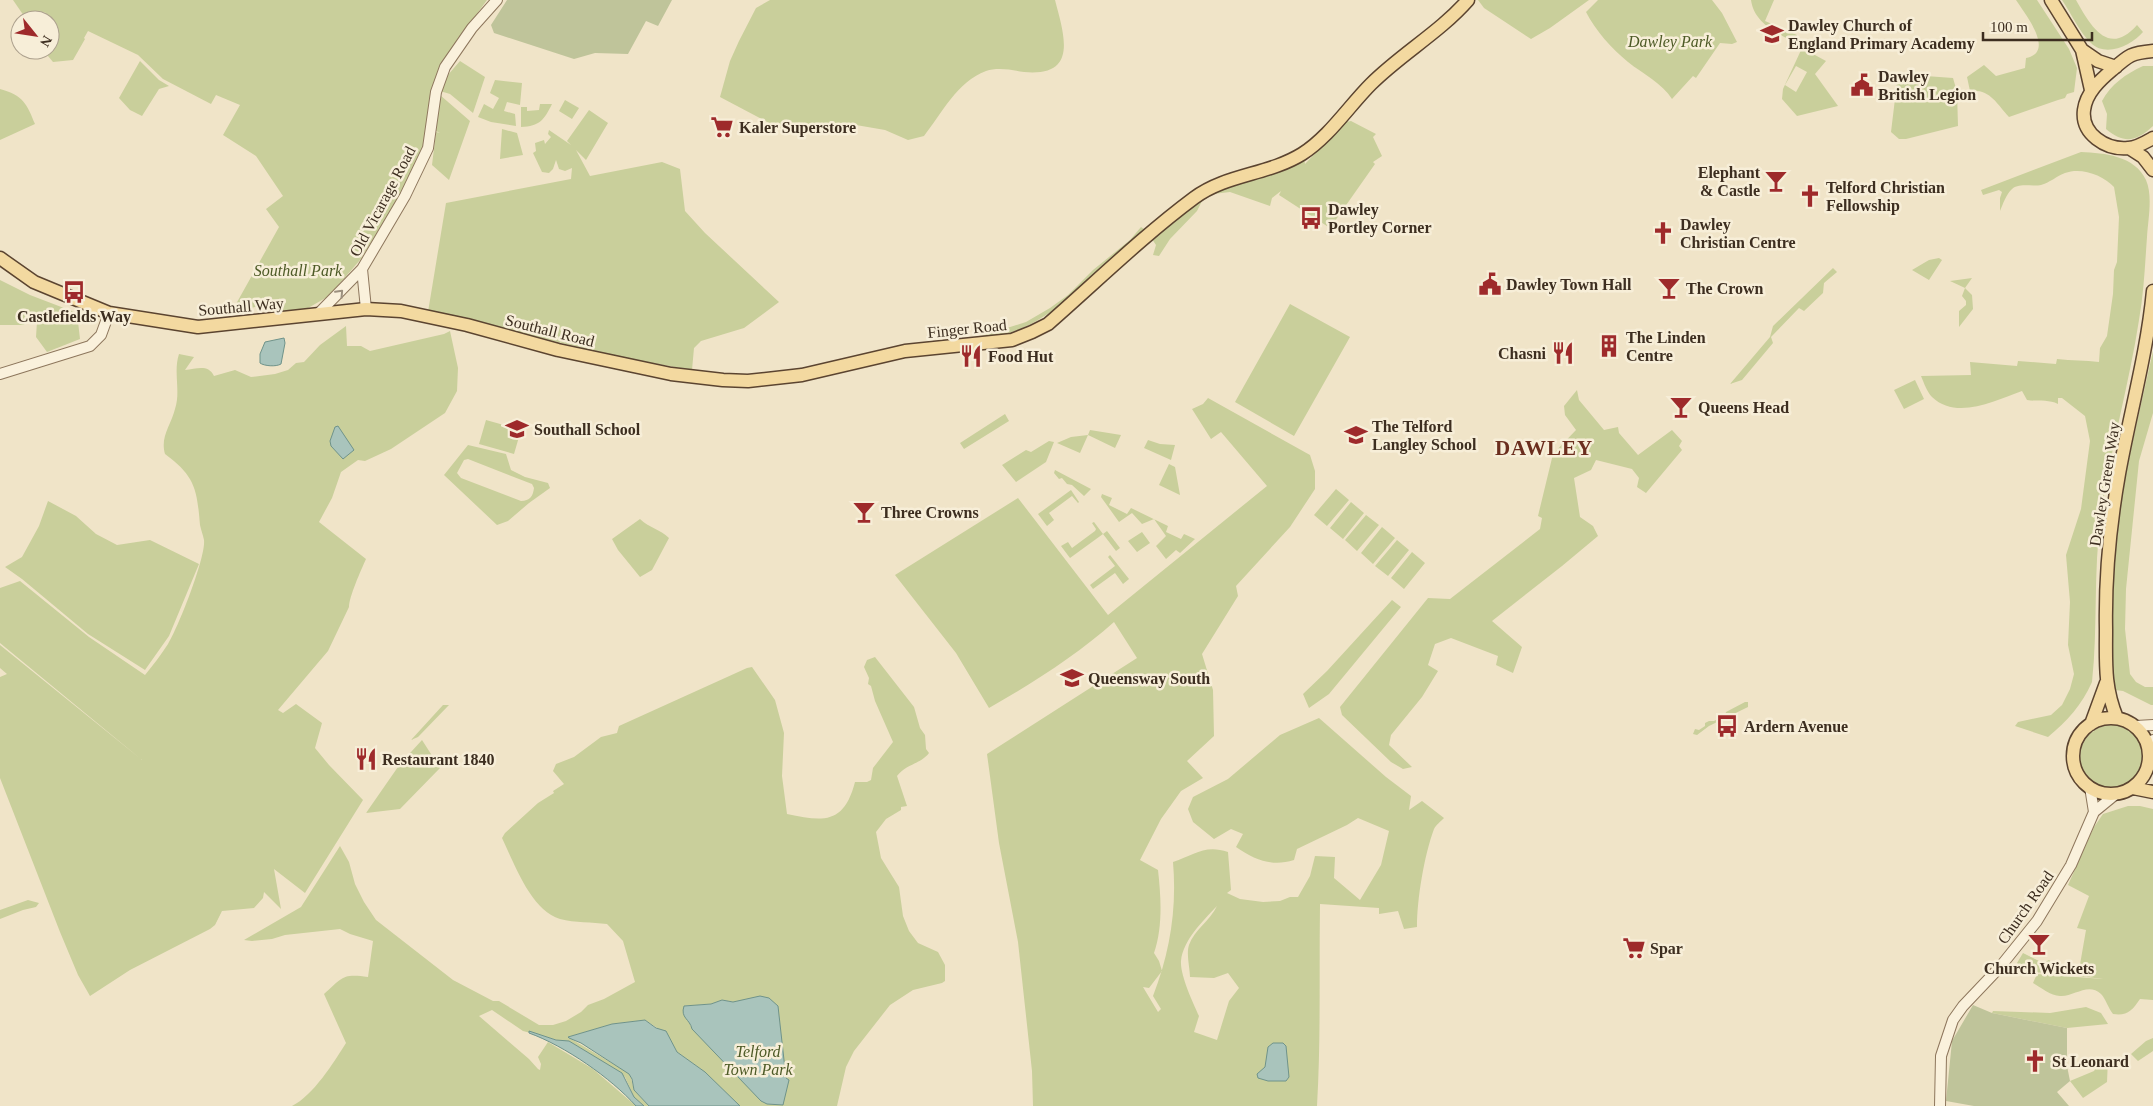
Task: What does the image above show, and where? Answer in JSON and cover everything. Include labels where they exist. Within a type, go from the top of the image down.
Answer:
[{"type":"main road","name":"Finger Road","points":[[777,379],[905,351],[1012,340],[1048,324],[1194,198],[1218,184],[1262,171],[1303,153],[1319,140],[1371,84],[1468,0]]},
{"type":"main road","points":[[2051,0],[2082,50],[2091,90]]},
{"type":"main road","points":[[2082,50],[2098,61],[2116,66]]},
{"type":"main road","points":[[2153,51],[2134,52],[2116,66],[2091,90],[2084,109],[2084,120],[2090,132],[2101,142],[2115,147],[2129,148],[2143,156],[2153,170]]},
{"type":"main road","points":[[2129,148],[2153,138]]},
{"type":"main road","points":[[0,258],[34,282],[109,314]]},
{"type":"main road","name":"Dawley Green Way","points":[[2117,718],[2106,684],[2106,602],[2112,516],[2150,322],[2153,291]]},
{"type":"main road","name":"Southall Road","points":[[317,315],[366,309],[401,311],[445,320],[558,350],[671,374],[732,381],[777,379]]},
{"type":"main road","name":"Southall Way","points":[[109,314],[198,327],[317,315]]},
{"type":"main road","name":"Dawley Green Way","points":[[2091,724],[2106,684]]},
{"type":"main road","points":[[2117,718],[2136,726],[2151,744],[2150,767],[2133,788],[2116,794],[2101,793],[2090,787],[2076,769],[2074,754],[2079,735],[2091,724],[2117,718]]},
{"type":"main road","points":[[2133,788],[2153,792]]},
{"type":"street","name":"Old Vicarage Road","points":[[366,309],[362,269],[405,196],[428,148],[436,92],[445,68],[472,28],[497,0]]},
{"type":"street","points":[[317,315],[362,269]]},
{"type":"street","points":[[0,374],[90,346],[101,335],[109,314]]},
{"type":"street","points":[[2136,726],[2153,725]]},
{"type":"street","points":[[2090,787],[2094,812]]},
{"type":"street","name":"Church Road","points":[[1940,1106],[1941,1056],[1953,1020],[1963,1006],[2000,967],[2037,922],[2071,865],[2094,812],[2116,794]]},
{"type":"green space","name":"Southall Park","points":[[13,0],[487,0],[447,55],[432,87],[423,146],[402,192],[360,260],[329,296],[294,316],[274,319],[267,304],[231,313],[279,227],[266,209],[283,196],[256,156],[223,135],[240,105],[216,95],[211,104],[163,79],[138,55],[88,31],[73,60],[53,62],[51,60],[60,60],[60,10],[20,10]]},
{"type":"green space","points":[[507,0],[672,0],[658,26],[646,21],[628,54],[595,53],[574,59],[494,33],[491,25]]},
{"type":"green space","points":[[770,0],[1055,0],[1062,27],[1064,51],[1060,61],[1053,68],[1041,72],[995,69],[976,76],[958,90],[924,136],[908,140],[885,130],[856,125],[786,132],[720,97],[730,61],[756,8]]},
{"type":"green space","points":[[1478,0],[1589,0],[1531,39],[1484,8]]},
{"type":"green space","name":"Dawley Park","points":[[1598,0],[1712,0],[1722,13],[1737,42],[1732,44],[1720,43],[1696,78],[1693,76],[1672,99],[1658,83],[1622,57],[1599,32],[1586,12]]},
{"type":"green space","points":[[1751,0],[1774,0],[1765,21],[1797,35],[1795,43],[1761,21],[1753,8]]},
{"type":"green space","points":[[2016,0],[2037,0],[2069,49],[2077,68],[2074,92],[2067,94],[2065,98],[2009,117],[1988,95],[1983,92],[1970,91],[1967,77],[1984,65],[1996,76],[2025,68],[2026,58],[2035,54],[2038,48],[2036,32]]},
{"type":"green space","points":[[2062,0],[2076,0],[2088,20],[2102,35],[2109,38],[2118,38],[2127,34],[2137,25],[2143,32],[2126,45],[2118,48],[2111,50],[2097,47],[2083,34]]},
{"type":"green space","points":[[1802,48],[1826,61],[1815,74],[1838,106],[1797,116],[1782,99],[1783,89]],"holes":[[[1796,66],[1807,72],[1796,92],[1785,85]]]},
{"type":"green space","points":[[140,61],[159,80],[169,86],[159,89],[142,116],[130,110],[119,98]]},
{"type":"green space","points":[[460,61],[485,77],[473,113],[450,94],[440,91],[441,83]]},
{"type":"green space","points":[[2143,66],[2153,66],[2153,126],[2135,138],[2124,139],[2106,129],[2107,114],[2102,101],[2110,89],[2120,80]]},
{"type":"green space","points":[[1898,74],[1953,78],[1957,92],[1958,126],[1906,139],[1899,139],[1891,132]]},
{"type":"green space","points":[[495,80],[522,83],[520,105],[507,102],[504,111],[515,114],[516,126],[491,122],[478,117],[484,104],[493,109],[499,98],[490,93]]},
{"type":"green space","points":[[0,89],[14,94],[23,101],[35,124],[0,140]]},
{"type":"green space","points":[[440,95],[470,121],[449,180],[432,165],[436,132],[440,133],[436,131]]},
{"type":"green space","points":[[565,100],[579,108],[572,119],[559,111]]},
{"type":"green space","points":[[540,104],[552,104],[537,124],[521,127],[521,107],[527,107],[527,111],[539,110]]},
{"type":"green space","points":[[589,110],[608,123],[586,160],[576,150],[590,176],[662,162],[680,169],[685,211],[705,233],[779,302],[744,328],[701,341],[694,348],[692,370],[635,360],[428,312],[446,203],[571,179],[572,168],[565,171],[559,169],[556,160],[553,169],[549,173],[542,172],[533,153],[536,151],[535,143],[544,140],[545,144],[551,137],[548,134],[549,130],[571,145],[567,141]]},
{"type":"green space","points":[[1351,121],[1376,134],[1373,137],[1382,156],[1373,162],[1375,164],[1330,228],[1279,195],[1281,191],[1272,198],[1270,206],[1230,192],[1213,194],[1202,201],[1197,211],[1170,239],[1159,256],[1153,255],[1156,245],[1152,239],[1194,198],[1303,153],[1305,164],[1345,122]]},
{"type":"green space","points":[[502,129],[517,133],[523,155],[500,159]]},
{"type":"green space","points":[[2081,152],[2100,153],[2118,157],[2135,166],[2146,180],[2150,208],[2141,310],[2101,516],[2097,558],[2092,682],[2084,698],[2073,712],[2048,737],[2015,726],[2018,722],[2051,715],[2062,705],[2070,689],[2074,674],[2068,645],[2070,602],[2066,555],[2081,509],[2090,441],[2085,416],[2062,398],[2058,398],[2058,404],[2027,400],[2022,391],[1977,406],[1953,407],[1942,404],[1932,397],[1921,376],[1971,375],[1970,362],[2017,366],[2018,361],[2056,364],[2057,359],[2099,362],[2100,348],[2107,336],[2113,294],[2114,270],[2117,262],[2119,217],[2114,187],[2104,179],[2091,173],[2071,171],[2041,185],[2017,186],[2008,194],[2000,211],[2002,192],[1999,190],[1983,195],[1981,190]]},
{"type":"green space","points":[[1141,227],[1147,231],[1080,291],[1042,318],[1022,328],[999,336],[972,339],[1026,322],[1050,308],[1068,295],[1093,270],[1130,240]]},
{"type":"green space","points":[[1939,258],[1942,260],[1929,280],[1912,270],[1929,260]]},
{"type":"green space","points":[[1833,268],[1837,272],[1824,283],[1823,293],[1804,311],[1799,308],[1771,337],[1773,343],[1742,380],[1730,384],[1770,337],[1773,326]]},
{"type":"green space","points":[[1972,278],[1965,288],[1950,281]]},
{"type":"green space","points":[[0,280],[30,295],[77,313],[80,339],[47,352],[36,337],[37,322],[28,320],[24,325],[0,325]]},
{"type":"green space","points":[[1965,288],[1972,295],[1973,309],[1959,327],[1959,311],[1966,305],[1966,301],[1962,296]]},
{"type":"green space","points":[[1290,304],[1350,337],[1294,436],[1235,402]]},
{"type":"green space","points":[[346,326],[347,346],[361,346],[370,351],[450,331],[458,368],[457,391],[445,413],[391,449],[365,461],[358,460],[341,472],[332,498],[319,522],[366,559],[353,590],[349,607],[328,651],[278,710],[283,713],[296,704],[322,723],[315,748],[363,800],[305,893],[274,869],[281,909],[264,892],[263,898],[254,908],[222,911],[215,925],[210,929],[130,970],[90,996],[78,975],[60,932],[0,778],[0,677],[7,674],[0,668],[0,645],[142,760],[0,643],[0,588],[20,581],[89,637],[145,675],[168,644],[184,609],[201,561],[204,540],[193,484],[183,469],[165,454],[164,448],[165,437],[177,402],[177,361],[179,354],[194,357],[185,370],[205,369],[212,372],[214,376],[235,370],[251,377],[275,374],[288,370],[296,363],[304,362],[320,345]]},
{"type":"green space","points":[[2153,351],[2153,413],[2139,461],[2126,589],[2125,629],[2130,674],[2136,682],[2145,687],[2153,687],[2153,705],[2151,705],[2123,691],[2115,690],[2112,685],[2112,636],[2114,561],[2119,512]]},
{"type":"green space","points":[[1915,380],[1924,399],[1904,409],[1894,390]]},
{"type":"green space","points":[[1577,390],[1579,400],[1604,430],[1618,427],[1619,433],[1638,455],[1672,430],[1682,441],[1679,446],[1682,450],[1646,493],[1637,487],[1639,478],[1632,469],[1596,460],[1591,470],[1574,478],[1580,517],[1593,526],[1598,536],[1492,621],[1522,647],[1513,673],[1496,665],[1498,656],[1451,638],[1435,644],[1428,665],[1438,671],[1422,697],[1391,735],[1389,745],[1412,767],[1403,769],[1391,762],[1342,715],[1340,707],[1428,598],[1450,599],[1540,529],[1542,518],[1538,516],[1553,454],[1576,430],[1565,415],[1564,406]]},
{"type":"green space","points":[[1208,398],[1310,455],[1315,471],[1315,489],[1290,527],[1236,586],[1238,596],[1202,654],[1213,690],[1214,736],[1187,761],[1203,778],[1181,791],[1161,819],[1140,860],[1158,870],[1160,922],[1154,953],[1162,970],[1168,947],[1173,913],[1173,862],[1206,850],[1213,849],[1228,852],[1231,890],[1227,893],[1240,899],[1263,902],[1298,897],[1310,876],[1315,856],[1335,857],[1334,878],[1360,900],[1381,865],[1389,831],[1358,818],[1297,849],[1294,860],[1278,863],[1257,859],[1236,847],[1243,834],[1231,829],[1214,839],[1193,822],[1188,809],[1193,797],[1228,779],[1280,735],[1319,718],[1386,777],[1411,796],[1409,810],[1422,801],[1444,818],[1434,829],[1424,864],[1417,927],[1404,929],[1398,911],[1379,914],[1379,908],[1320,904],[1317,1106],[1033,1106],[1032,1071],[1018,942],[999,843],[987,754],[1137,658],[1114,622],[1054,668],[989,708],[956,653],[895,575],[1018,498],[1108,615],[1267,486],[1221,432],[1211,439],[1192,409],[1203,404]],"holes":[[[1217,906],[1191,940],[1188,953],[1190,977],[1214,978],[1228,973],[1239,988],[1229,1001],[1217,1040],[1194,1032],[1199,1016],[1190,997],[1181,967],[1185,946],[1200,924]],[[1161,972],[1153,996],[1161,1009],[1158,1012],[1143,987],[1149,988]]]},
{"type":"green space","points":[[1005,414],[1009,421],[964,449],[960,443]]},
{"type":"green space","points":[[486,420],[521,430],[514,454],[479,444]]},
{"type":"green space","points":[[1090,430],[1121,435],[1115,448],[1088,435]]},
{"type":"green space","points":[[1088,435],[1080,453],[1057,443],[1071,437]]},
{"type":"green space","points":[[1148,440],[1160,444],[1175,445],[1171,460],[1144,448]]},
{"type":"green space","points":[[1049,441],[1054,442],[1046,462],[1016,482],[1002,465],[1026,450],[1031,452]]},
{"type":"green space","points":[[468,445],[506,454],[511,470],[525,477],[548,483],[550,488],[508,521],[497,525],[444,475]],"holes":[[[468,459],[532,484],[534,488],[532,496],[527,500],[521,501],[461,478],[457,473],[464,460]]]},
{"type":"green space","points":[[1169,464],[1175,467],[1180,495],[1159,485]]},
{"type":"green space","points":[[1055,470],[1091,489],[1084,496],[1062,478],[1059,479],[1054,473]]},
{"type":"green space","points":[[1336,489],[1349,500],[1327,526],[1314,515]]},
{"type":"green space","points":[[1071,490],[1079,502],[1072,496],[1049,513],[1054,520],[1047,526],[1038,514]]},
{"type":"green space","points":[[1102,494],[1112,498],[1109,505],[1127,514],[1131,508],[1154,519],[1142,524],[1132,513],[1119,522],[1101,497]]},
{"type":"green space","points":[[48,501],[76,516],[96,534],[117,545],[150,540],[199,564],[169,636],[145,670],[88,634],[5,567],[22,557],[39,526]]},
{"type":"green space","points":[[1351,502],[1364,513],[1343,539],[1330,528]]},
{"type":"green space","points":[[1366,515],[1379,525],[1357,551],[1345,540]]},
{"type":"green space","points":[[640,519],[669,538],[652,570],[640,577],[618,550],[612,539]]},
{"type":"green space","points":[[1154,519],[1168,526],[1166,532],[1181,539],[1184,534],[1195,539],[1180,553],[1176,550],[1166,559],[1156,546],[1166,536]]},
{"type":"green space","points":[[1094,522],[1103,534],[1070,558],[1061,546],[1068,542],[1072,548],[1095,531],[1096,529],[1092,523]]},
{"type":"green space","points":[[1382,527],[1395,538],[1373,564],[1361,553]]},
{"type":"green space","points":[[1107,531],[1120,548],[1116,551],[1103,534]]},
{"type":"green space","points":[[1142,532],[1150,543],[1137,552],[1128,541]]},
{"type":"green space","points":[[1397,540],[1409,550],[1388,576],[1375,566]]},
{"type":"green space","points":[[1412,552],[1425,563],[1404,589],[1391,578]]},
{"type":"green space","points":[[1110,555],[1129,579],[1123,584],[1115,573],[1093,589],[1090,585],[1115,566],[1108,557]]},
{"type":"green space","points":[[1392,600],[1401,607],[1329,694],[1309,708],[1303,694],[1327,671]]},
{"type":"green space","name":"Telford Town Park","points":[[875,657],[914,707],[920,728],[925,735],[926,749],[929,753],[922,760],[905,769],[897,776],[907,806],[901,807],[901,810],[886,819],[876,832],[881,858],[899,887],[903,916],[909,931],[918,943],[938,952],[945,965],[945,981],[913,990],[890,1005],[854,1051],[846,1067],[837,1106],[682,1106],[701,1069],[677,1052],[668,1035],[645,1020],[612,1024],[568,1037],[630,1074],[634,1090],[649,1106],[644,1106],[634,1097],[625,1077],[576,1045],[523,1031],[492,1010],[479,1016],[538,1069],[540,1070],[541,1064],[538,1057],[548,1042],[593,1069],[636,1106],[292,1106],[308,1095],[315,1087],[346,1043],[324,994],[347,976],[368,977],[373,941],[340,929],[285,935],[272,939],[244,940],[301,907],[340,846],[349,862],[355,884],[376,920],[453,980],[493,1001],[499,1001],[539,1025],[553,1025],[566,1021],[581,1012],[588,1005],[604,999],[635,982],[623,941],[607,924],[560,919],[540,906],[518,873],[502,838],[538,803],[564,784],[553,771],[556,764],[574,757],[601,737],[617,733],[619,726],[752,667],[775,700],[784,733],[782,776],[787,814],[812,818],[831,817],[845,806],[855,782],[871,780],[873,768],[893,742],[875,701],[871,686],[868,684],[869,678],[864,667],[867,660]],"holes":[[[722,1000],[733,1002],[692,1029],[684,1006],[711,1004]]]},
{"type":"green space","points":[[1748,702],[1748,707],[1709,726],[1697,735],[1693,734],[1695,729],[1699,730],[1705,726],[1705,723],[1714,721]]},
{"type":"green space","points":[[443,705],[449,705],[418,737],[411,740]]},
{"type":"green space","points":[[2112,725],[2124,727],[2135,734],[2142,745],[2144,757],[2142,769],[2135,780],[2124,787],[2112,789],[2100,787],[2089,780],[2082,769],[2080,757],[2082,745],[2089,734],[2100,727]]},
{"type":"green space","points":[[422,740],[440,768],[400,809],[366,813],[400,764]]},
{"type":"green space","points":[[2128,806],[2153,809],[2153,1000],[2140,999],[2129,1012],[2113,1014],[2103,996],[2091,989],[2065,996],[2057,996],[2033,983],[2037,974],[2103,979],[2078,976],[2086,930],[2077,928],[2089,896],[2068,885],[2094,827],[2103,814]]},
{"type":"green space","points":[[28,900],[39,903],[36,907],[0,919],[0,910]]},
{"type":"green space","points":[[2023,953],[2043,963],[2049,960],[2053,963],[2052,972],[2033,972],[2021,967],[2017,963]]},
{"type":"green space","points":[[1973,1005],[1992,1013],[2067,1028],[2067,1066],[2070,1081],[2057,1092],[2069,1106],[1974,1106],[1946,1101],[1952,1041]]},
{"type":"green space","points":[[2086,1007],[2101,1013],[2108,1024],[2067,1028],[1992,1013],[1993,1011],[2050,1013]]},
{"type":"green space","points":[[2153,1038],[2153,1051],[2138,1061],[2131,1054],[2146,1041]]},
{"type":"green space","points":[[2108,1059],[2107,1082],[2083,1098],[2070,1081],[2094,1071],[2101,1060]]},
{"type":"water","points":[[284,338],[285,343],[281,364],[270,366],[260,363],[260,354],[265,342]]},
{"type":"water","points":[[338,426],[354,450],[343,459],[331,446],[330,441],[335,427]]},
{"type":"water","points":[[760,996],[769,998],[778,1006],[786,1078],[789,1080],[783,1105],[767,1104],[761,1101],[692,1029],[683,1013],[684,1006],[711,1004],[722,1000],[733,1002]]},
{"type":"water","points":[[645,1020],[656,1028],[666,1031],[677,1052],[705,1072],[740,1106],[649,1106],[634,1090],[629,1074],[581,1043],[568,1037],[612,1024]]},
{"type":"water","points":[[529,1031],[556,1040],[569,1041],[622,1073],[634,1097],[644,1106],[636,1106],[626,1095],[587,1064],[572,1054],[529,1033]]},
{"type":"water","points":[[1273,1043],[1283,1043],[1286,1046],[1289,1077],[1286,1081],[1268,1081],[1258,1078],[1257,1074],[1265,1067],[1268,1047]]},
{"type":"place","name":"Dawley Church of England Primary Academy","points":[[1772,34]]},
{"type":"place","name":"Dawley British Legion","points":[[1862,85]]},
{"type":"place","name":"Kaler Superstore","points":[[722,127]]},
{"type":"place","name":"Elephant & Castle","points":[[1776,181]]},
{"type":"place","name":"Telford Christian Fellowship","points":[[1810,196]]},
{"type":"place","name":"Dawley Portley Corner","points":[[1311,218]]},
{"type":"place","name":"Dawley Christian Centre","points":[[1663,233]]},
{"type":"place","name":"Dawley Town Hall","points":[[1490,284]]},
{"type":"place","name":"The Crown","points":[[1669,288]]},
{"type":"place","name":"Castlefields Way","points":[[74,292]]},
{"type":"place","name":"The Linden Centre","points":[[1609,346]]},
{"type":"place","name":"Chasni","points":[[1563,353]]},
{"type":"place","name":"Food Hut","points":[[971,356]]},
{"type":"place","name":"Queens Head","points":[[1681,407]]},
{"type":"place","name":"Southall School","points":[[517,429]]},
{"type":"place","name":"The Telford Langley School","points":[[1356,435]]},
{"type":"place","name":"Three Crowns","points":[[864,512]]},
{"type":"place","name":"Queensway South","points":[[1072,678]]},
{"type":"place","name":"Ardern Avenue","points":[[1727,726]]},
{"type":"place","name":"Restaurant 1840","points":[[366,759]]},
{"type":"place","name":"Church Wickets","points":[[2039,944]]},
{"type":"place","name":"Spar","points":[[1634,948]]},
{"type":"place","name":"St Leonard","points":[[2035,1061]]},
{"type":"district","name":"DAWLEY","points":[[1544,448]]}]
